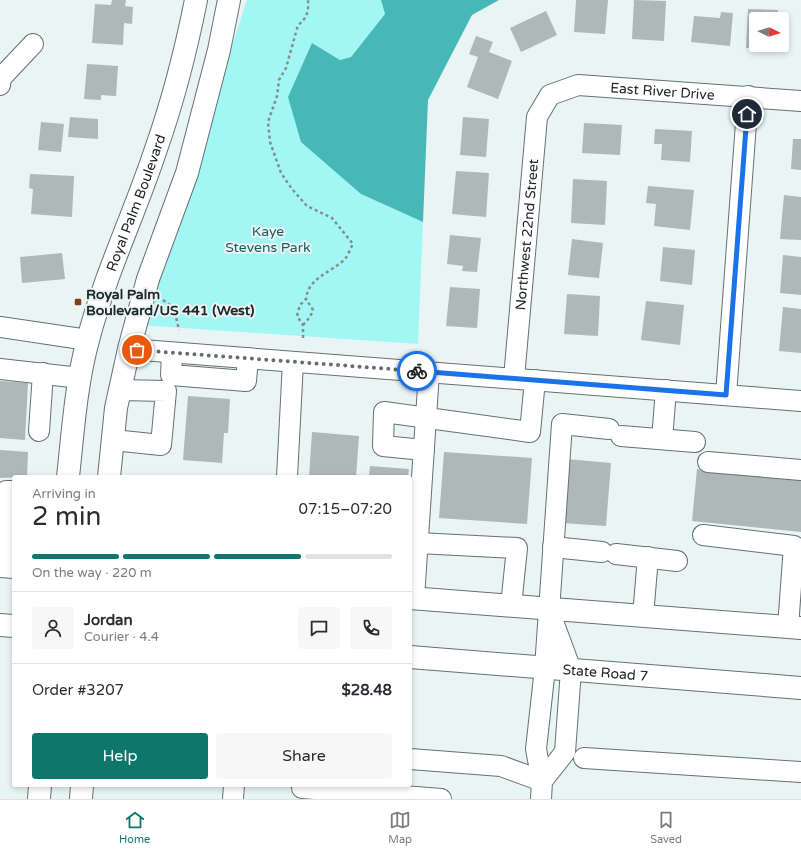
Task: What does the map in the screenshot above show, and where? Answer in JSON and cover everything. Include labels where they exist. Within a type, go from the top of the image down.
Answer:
[{"type":"main road","name":"Royal Palm Boulevard","points":[[68,475],[80,378],[88,340],[108,274],[156,149],[178,78],[196,0]]},
{"type":"main road","points":[[109,475],[120,390],[129,350],[148,278],[187,173],[219,50],[229,0]]},
{"type":"main road","points":[[412,598],[794,627]]},
{"type":"main road","points":[[0,625],[12,626]]},
{"type":"main road","name":"State Road 7","points":[[412,658],[801,688]]},
{"type":"main road","points":[[39,799],[40,787]]},
{"type":"main road","points":[[81,799],[82,787]]},
{"type":"street","points":[[0,85],[1,78],[33,44]]},
{"type":"street","name":"East River Drive","points":[[550,95],[578,85],[801,101]]},
{"type":"street","name":"Northwest 22nd Street","points":[[514,378],[537,117],[550,95]]},
{"type":"street","points":[[726,395],[748,96]]},
{"type":"street","points":[[0,327],[88,340]]},
{"type":"street","points":[[129,350],[514,378],[801,401]]},
{"type":"street","points":[[287,475],[293,362]]},
{"type":"street","points":[[0,369],[80,378]]},
{"type":"street","points":[[412,598],[418,543],[429,372]]},
{"type":"street","points":[[39,431],[43,373]]},
{"type":"street","points":[[424,450],[383,446],[384,412],[425,416],[530,432],[535,380]]},
{"type":"street","points":[[113,440],[161,445],[166,391],[120,390]]},
{"type":"street","points":[[662,439],[666,390]]},
{"type":"street","points":[[542,790],[536,749],[545,668],[552,548],[562,424],[662,439],[695,442]]},
{"type":"street","points":[[708,462],[801,470]]},
{"type":"street","points":[[6,566],[6,490],[12,491]]},
{"type":"street","points":[[703,535],[797,546],[794,627]]},
{"type":"street","points":[[418,543],[517,548],[511,606]]},
{"type":"street","points":[[552,548],[678,560]]},
{"type":"street","points":[[643,616],[648,557]]},
{"type":"street","points":[[542,790],[565,752],[571,670],[548,609]]},
{"type":"street","points":[[584,758],[801,772]]},
{"type":"street","points":[[412,759],[502,766],[542,790]]},
{"type":"street","points":[[232,799],[234,787]]},
{"type":"street","points":[[302,787],[441,799]]},
{"type":"path","points":[[303,338],[303,325],[297,316],[300,305],[306,299],[307,290],[315,280],[345,259],[353,244],[332,218],[308,206],[292,189],[281,173],[270,142],[268,122],[277,96],[279,80],[286,68],[298,25],[303,21],[309,9],[308,0]]},
{"type":"path","points":[[303,325],[310,317],[313,310],[306,299]]},
{"type":"path","points":[[162,300],[174,308],[179,330]]},
{"type":"green space","name":"Kaye Stevens Park","points":[[247,0],[381,0],[385,14],[351,57],[340,60],[312,43],[361,194],[423,222],[418,344],[140,325]]},
{"type":"shaded area","points":[[381,0],[499,0],[472,15],[428,100],[423,222],[361,194],[301,142],[288,97],[312,43],[340,60],[351,57],[385,14]]},
{"type":"building","points":[[112,0],[126,0],[125,6],[133,7],[132,24],[124,23],[123,45],[92,43],[95,4],[111,5]]},
{"type":"building","points":[[576,0],[608,0],[605,34],[574,32]]},
{"type":"building","points":[[634,0],[666,1],[664,41],[632,39]]},
{"type":"building","points":[[748,9],[778,10],[778,12],[749,12],[749,48],[746,48]]},
{"type":"building","points":[[546,11],[557,35],[521,52],[510,28]]},
{"type":"building","points":[[721,12],[733,13],[730,46],[691,42],[694,16],[720,18]]},
{"type":"building","points":[[476,36],[493,42],[489,52],[512,61],[498,99],[467,87],[478,57],[469,54]]},
{"type":"building","points":[[87,64],[118,66],[116,96],[101,95],[101,100],[84,99]]},
{"type":"building","points":[[70,117],[98,119],[98,139],[68,137]]},
{"type":"building","points":[[463,117],[489,119],[486,157],[460,155]]},
{"type":"building","points":[[41,122],[64,124],[61,152],[38,150]]},
{"type":"building","points":[[584,123],[622,125],[620,155],[582,153]]},
{"type":"building","points":[[655,129],[692,131],[690,162],[661,160],[662,144],[654,144]]},
{"type":"building","points":[[793,139],[801,139],[801,170],[791,169]]},
{"type":"building","points":[[456,171],[489,173],[486,217],[452,214]]},
{"type":"building","points":[[30,174],[74,176],[72,217],[31,214],[33,189],[29,188]]},
{"type":"building","points":[[573,179],[607,181],[605,225],[571,223]]},
{"type":"building","points":[[648,186],[694,190],[690,230],[654,226],[656,204],[646,203]]},
{"type":"building","points":[[784,195],[801,197],[801,240],[780,239]]},
{"type":"building","points":[[450,235],[481,238],[477,272],[462,271],[463,266],[447,264]]},
{"type":"building","points":[[572,239],[603,243],[599,278],[568,275]]},
{"type":"building","points":[[663,247],[695,250],[692,285],[660,281]]},
{"type":"building","points":[[62,253],[65,279],[22,283],[20,257]]},
{"type":"building","points":[[783,255],[801,257],[801,295],[780,293]]},
{"type":"building","points":[[450,287],[480,289],[477,328],[446,326]]},
{"type":"building","points":[[567,294],[600,296],[598,336],[564,334]]},
{"type":"building","points":[[646,301],[684,305],[680,345],[641,340]]},
{"type":"building","points":[[783,307],[801,309],[801,353],[779,351]]},
{"type":"building","points":[[0,381],[28,383],[25,440],[0,438]]},
{"type":"building","points":[[188,396],[230,399],[228,433],[224,433],[222,463],[183,460]]},
{"type":"building","points":[[312,432],[359,436],[356,475],[309,475]]},
{"type":"building","points":[[0,450],[28,452],[27,475],[12,475],[12,478],[0,478]]},
{"type":"building","points":[[444,452],[532,458],[527,524],[439,518]]},
{"type":"building","points":[[567,459],[611,463],[606,526],[562,523]]},
{"type":"building","points":[[370,466],[409,469],[408,475],[369,475]]},
{"type":"building","points":[[697,469],[801,479],[801,532],[692,521]]},
{"type":"way so far","points":[[137,350],[417,371]]},
{"type":"place","name":"Royal Palm Boulevard/US 441 (West)","points":[[78,302]]},
{"type":"route","points":[[417,371],[726,395],[747,114]]}]
